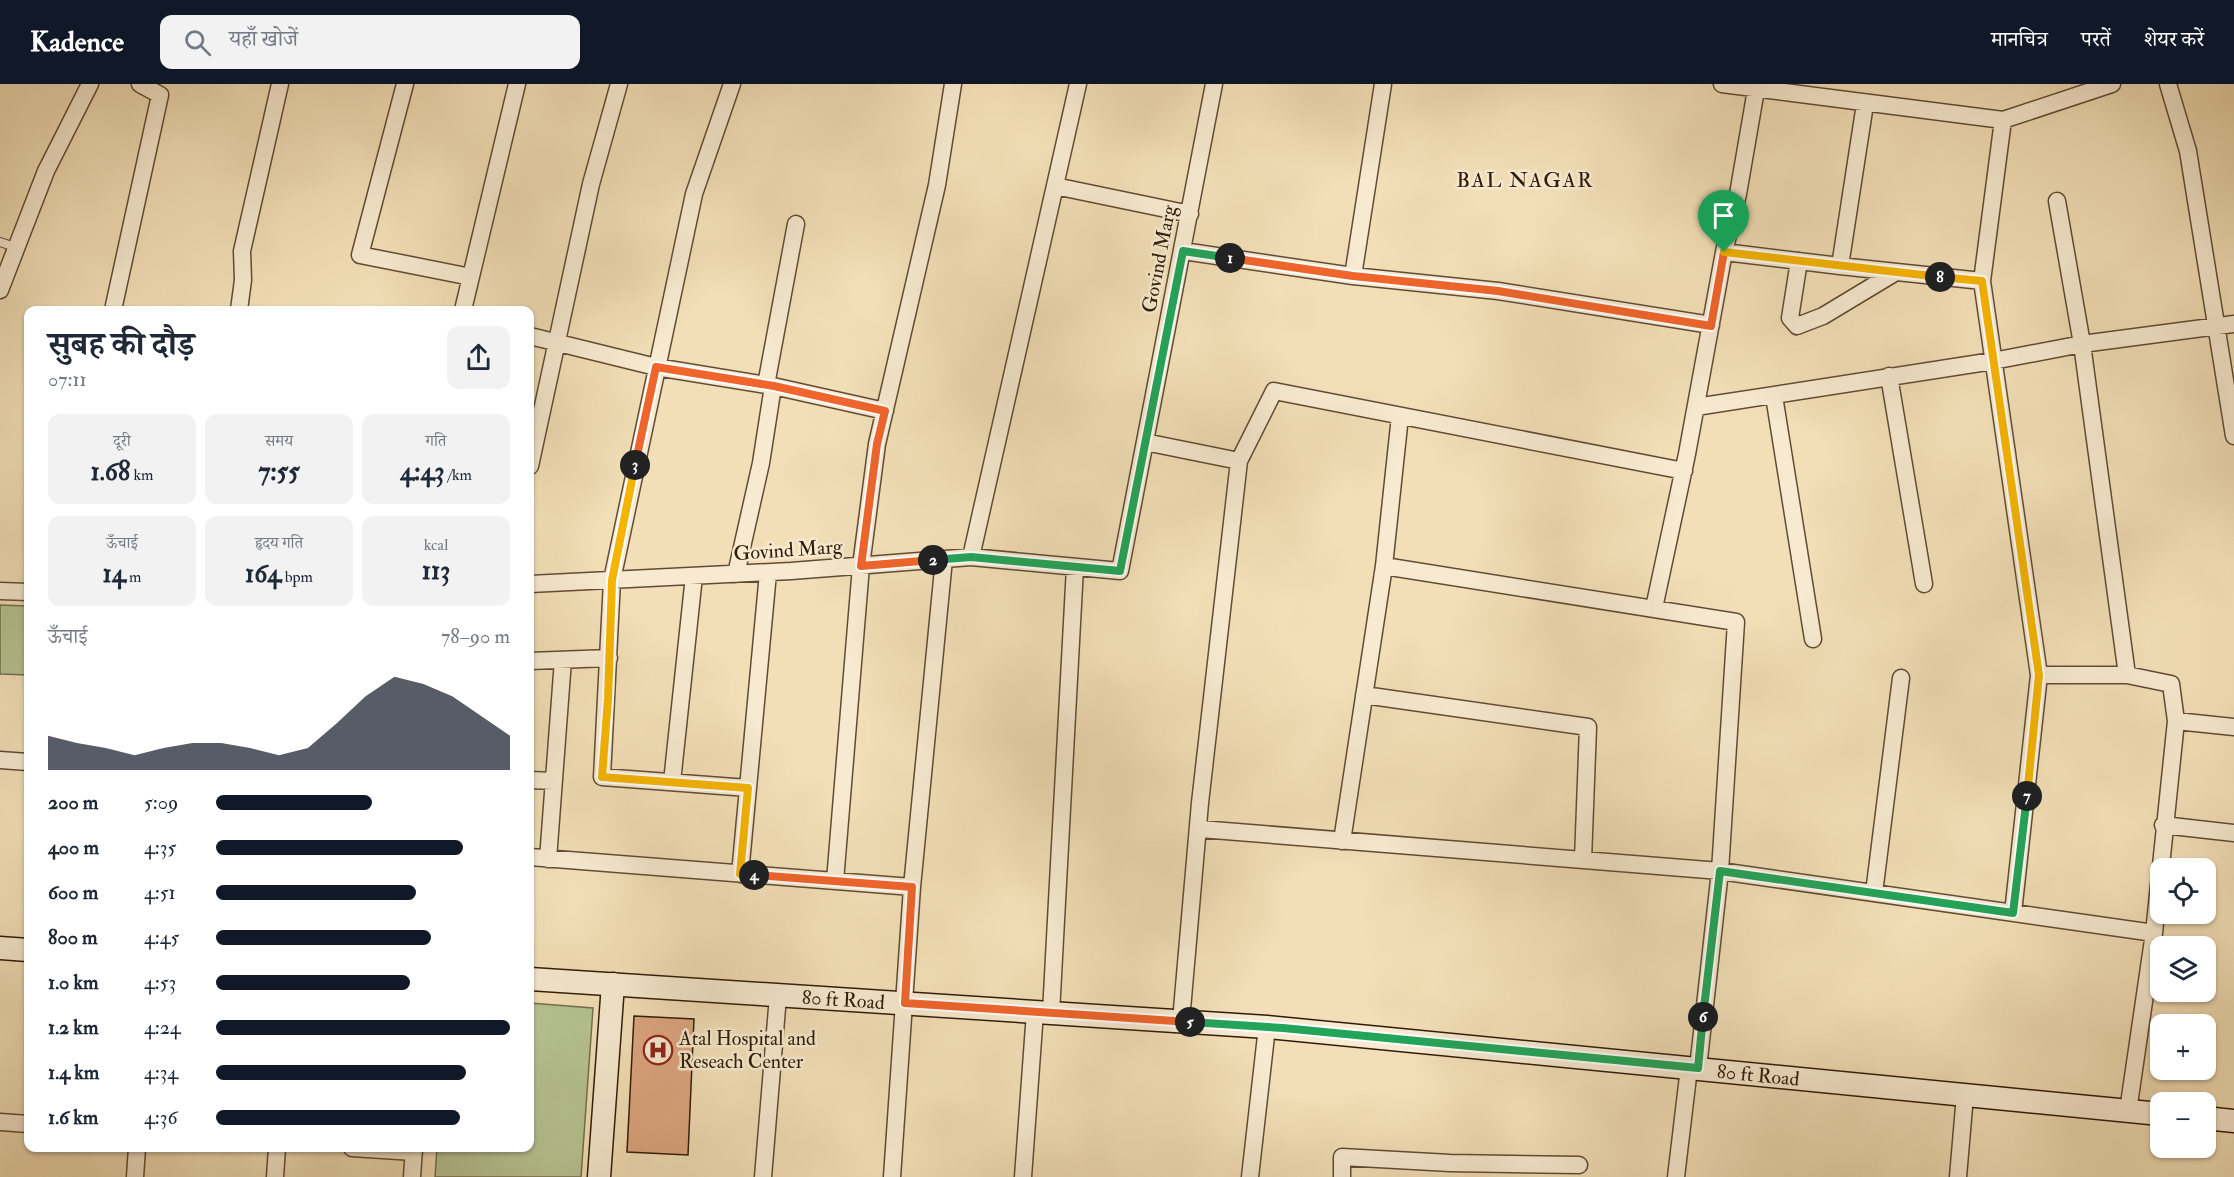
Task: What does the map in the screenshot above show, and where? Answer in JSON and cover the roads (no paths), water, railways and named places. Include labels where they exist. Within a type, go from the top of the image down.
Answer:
[{"type":"street","points":[[0,290],[8,244],[90,84]]},
{"type":"street","points":[[114,306],[160,95],[140,84]]},
{"type":"street","points":[[240,306],[243,280],[242,251],[280,84]]},
{"type":"street","points":[[405,84],[360,255],[471,277]]},
{"type":"street","points":[[464,306],[517,84]]},
{"type":"street","points":[[534,447],[591,184],[619,84]]},
{"type":"street","points":[[732,84],[694,194],[612,580],[602,777],[748,788]]},
{"type":"street","points":[[835,881],[861,566],[877,444],[937,184],[953,84]]},
{"type":"street","points":[[971,557],[1078,84]]},
{"type":"street","name":"Govind Marg","points":[[534,584],[768,573],[971,557],[1120,571],[1214,84]]},
{"type":"street","points":[[1353,276],[1383,84]]},
{"type":"street","points":[[1722,84],[2003,120],[2112,84]]},
{"type":"street","points":[[2168,84],[2188,151],[2226,325],[2234,436]]},
{"type":"street","points":[[1654,608],[1684,471],[1757,87]]},
{"type":"street","points":[[1840,266],[1865,104]]},
{"type":"street","points":[[2003,120],[1982,281],[2039,675],[2013,913]]},
{"type":"street","points":[[1055,186],[1190,214]]},
{"type":"street","points":[[2057,201],[2082,344],[2127,675]]},
{"type":"street","points":[[736,574],[761,463],[770,385],[796,224]]},
{"type":"street","points":[[1183,251],[1353,276],[1498,291],[1711,326]]},
{"type":"street","points":[[1724,252],[1982,281]]},
{"type":"street","points":[[1799,261],[1790,318],[1797,326],[1823,316],[1896,272]]},
{"type":"street","points":[[1696,406],[1993,361],[2082,344],[2226,325]]},
{"type":"street","points":[[534,337],[656,367],[770,385],[885,411]]},
{"type":"street","points":[[1889,376],[1923,584]]},
{"type":"street","points":[[1181,1021],[1200,829],[1200,803],[1239,461],[1274,392],[1684,471]]},
{"type":"street","points":[[1774,396],[1813,639]]},
{"type":"street","points":[[1342,841],[1384,566],[1400,416]]},
{"type":"street","points":[[1145,442],[1239,461]]},
{"type":"street","points":[[892,1177],[912,887],[944,559]]},
{"type":"street","points":[[1384,566],[1736,622],[1720,871],[1694,1068],[1676,1177]]},
{"type":"street","points":[[1023,1177],[1043,1012],[1075,567]]},
{"type":"street","points":[[740,874],[768,573]]},
{"type":"street","points":[[672,782],[694,576]]},
{"type":"street","points":[[0,591],[24,592]]},
{"type":"street","points":[[534,661],[609,658]]},
{"type":"street","points":[[548,859],[563,660]]},
{"type":"street","points":[[2039,675],[2127,675],[2171,684],[2176,721],[2163,825],[2154,933],[2128,1111]]},
{"type":"street","points":[[1874,893],[1901,678]]},
{"type":"street","points":[[1364,695],[1588,727],[1582,860]]},
{"type":"street","points":[[2176,721],[2234,726]]},
{"type":"street","points":[[0,760],[24,762]]},
{"type":"street","points":[[534,780],[554,781]]},
{"type":"street","points":[[2163,825],[2234,833]]},
{"type":"street","points":[[1200,829],[1720,871],[2154,933]]},
{"type":"street","points":[[534,857],[912,887]]},
{"type":"street","points":[[0,948],[24,950]]},
{"type":"street","name":"80 ft Road","points":[[534,979],[1267,1027],[2150,1113]]},
{"type":"street","points":[[599,1177],[613,984]]},
{"type":"street","points":[[763,1177],[778,996]]},
{"type":"street","points":[[1250,1177],[1267,1027]]},
{"type":"street","points":[[1958,1177],[1965,1095]]},
{"type":"street","points":[[2216,1120],[2234,1121]]},
{"type":"street","points":[[0,1122],[24,1124]]},
{"type":"street","points":[[135,1177],[137,1152]]},
{"type":"street","points":[[275,1177],[277,1152]]},
{"type":"street","points":[[412,1177],[414,1152]]},
{"type":"street","points":[[1342,1177],[1342,1157],[1450,1170],[1579,1165]]},
{"type":"place","name":"Atal Hospital and Reseach Center","points":[[658,1050]]},
{"type":"district","name":"BAL NAGAR","points":[[1525,180]]}]
